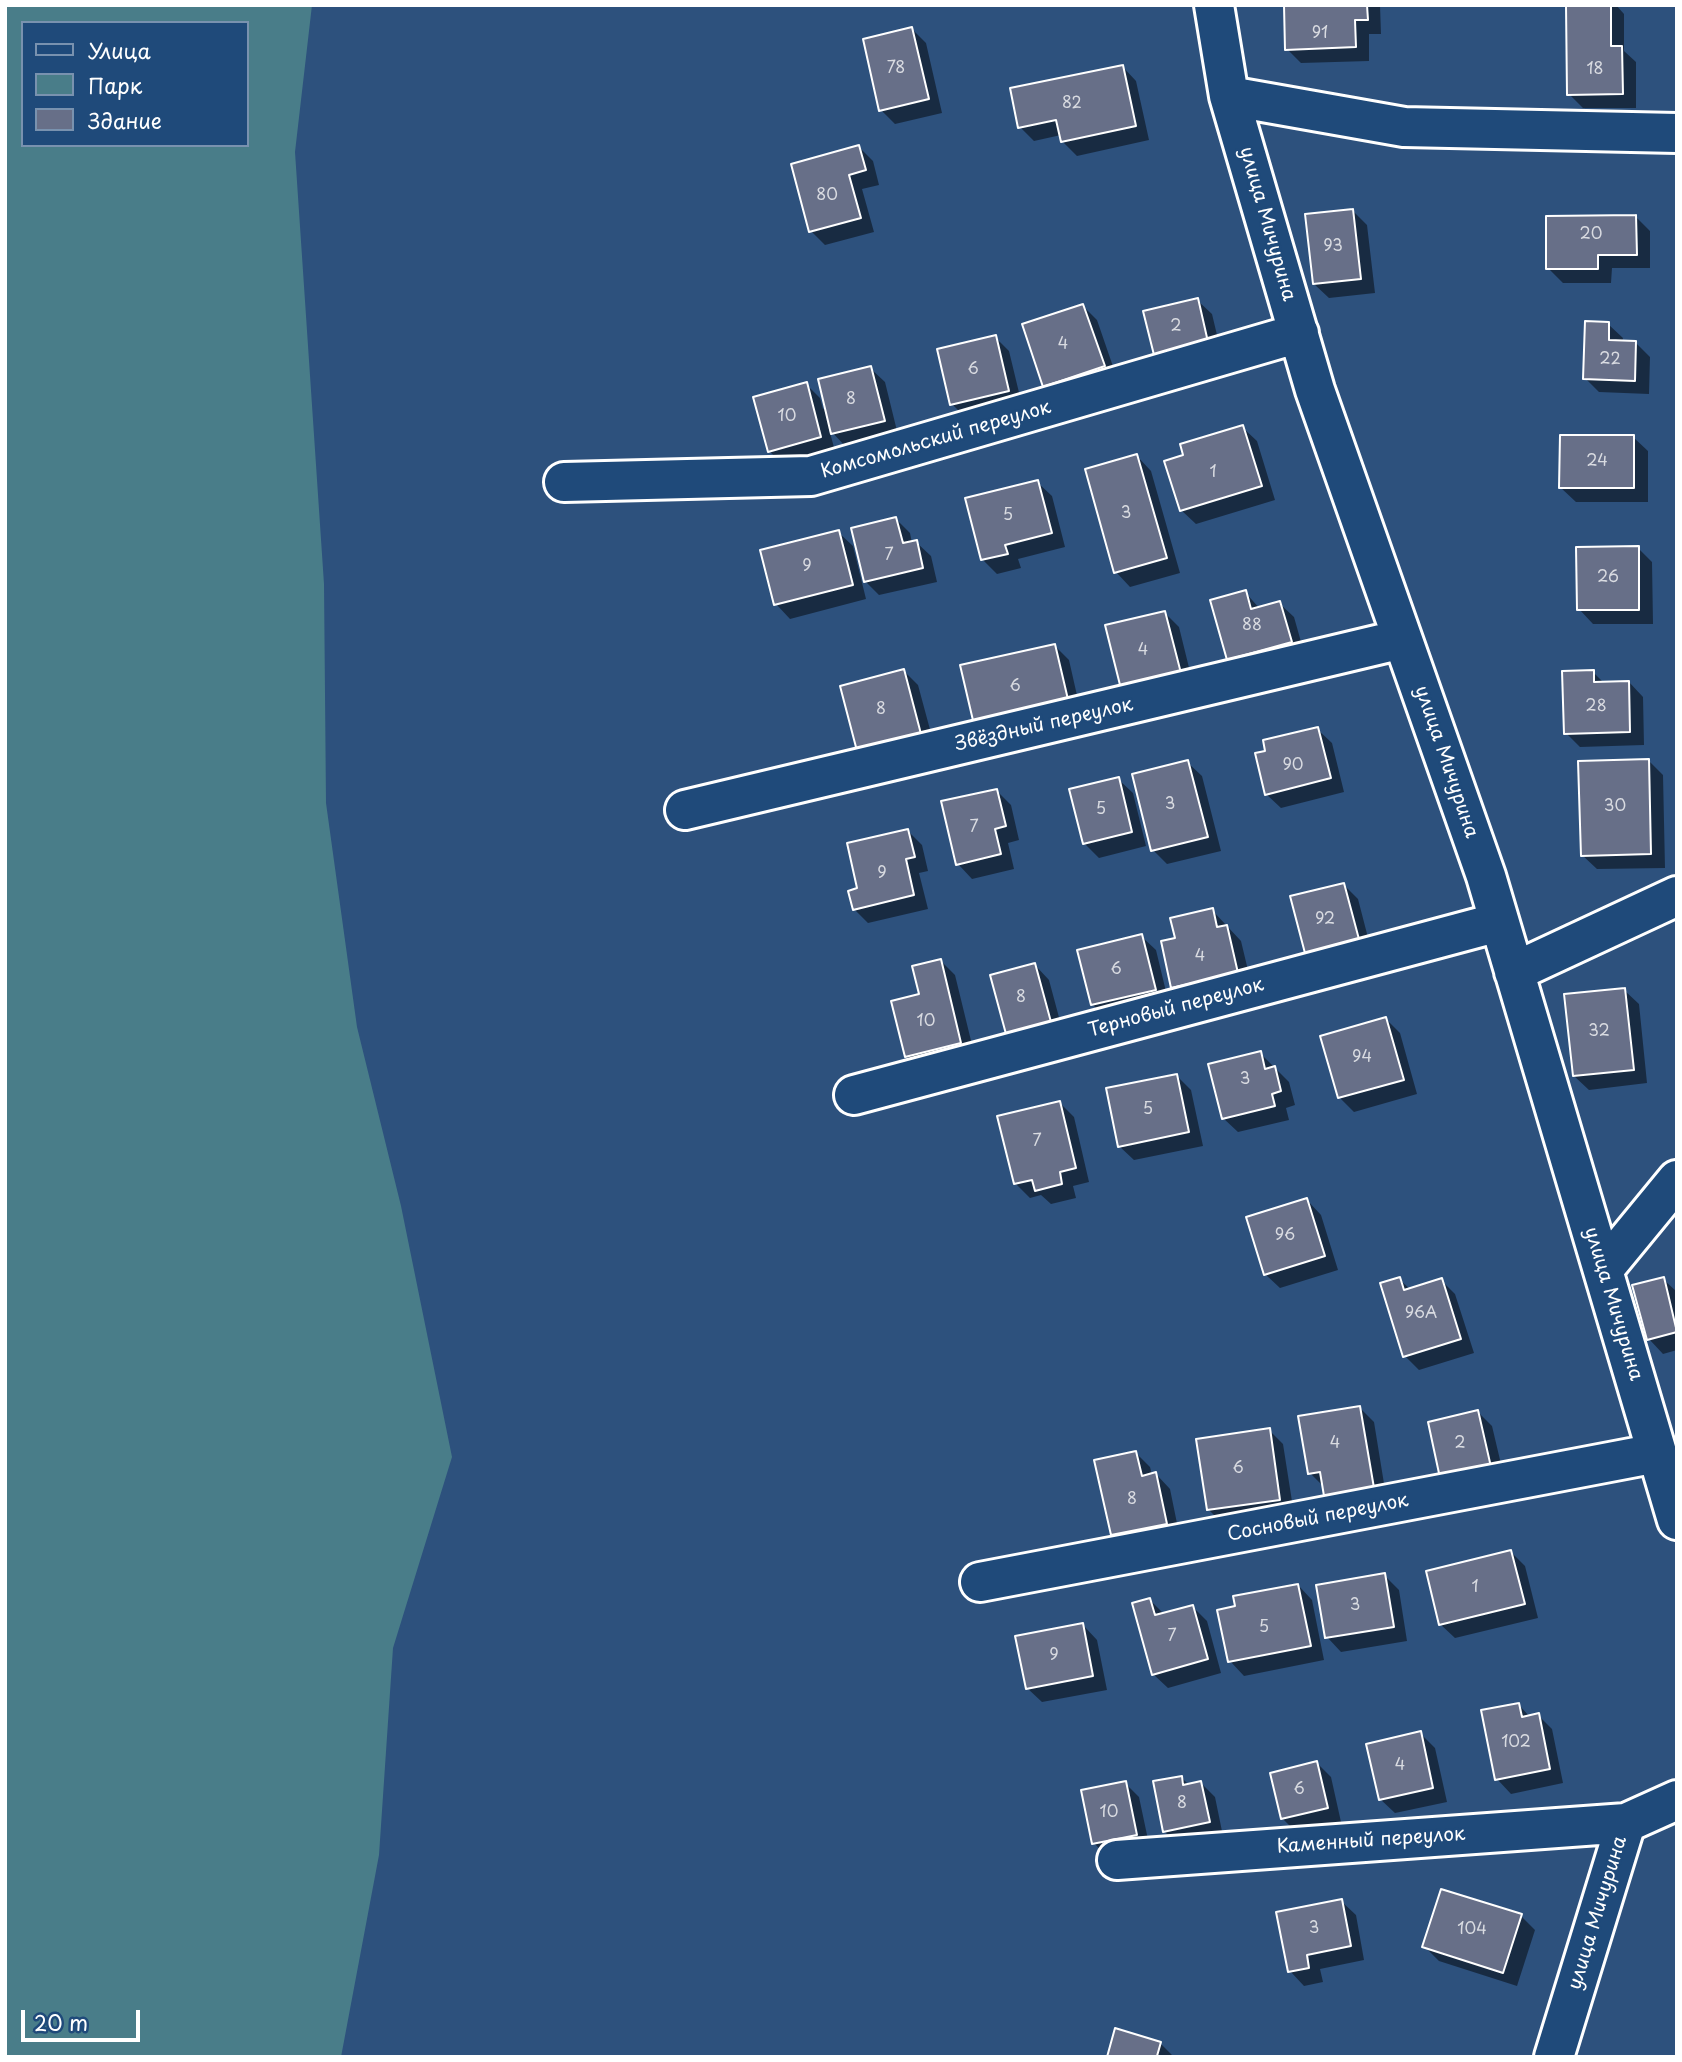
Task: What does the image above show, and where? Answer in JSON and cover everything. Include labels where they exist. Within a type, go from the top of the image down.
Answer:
[{"type":"street","name":"улица Мичурина","points":[[1214,5],[1229,96],[1315,390],[1486,876],[1677,1520]]},
{"type":"street","points":[[1229,96],[1404,127],[1677,133]]},
{"type":"street","name":"Комсомольский переулок","points":[[564,482],[811,476],[1299,333]]},
{"type":"street","name":"Звёздный переулок","points":[[685,810],[1402,639]]},
{"type":"street","points":[[1514,972],[1677,896]]},
{"type":"street","name":"Терновый переулок","points":[[854,1095],[1499,922]]},
{"type":"street","points":[[1603,1270],[1677,1180]]},
{"type":"street","name":"Сосновый переулок","points":[[980,1582],[1657,1453]]},
{"type":"street","name":"улица Мичурина","points":[[1555,2057],[1626,1823],[1677,1800]]},
{"type":"street","name":"Каменный переулок","points":[[1117,1860],[1626,1823]]},
{"type":"green space","points":[[5,5],[312,5],[295,152],[324,584],[326,803],[357,1027],[401,1206],[452,1457],[393,1648],[379,1855],[341,2057],[5,2057]]},
{"type":"building","points":[[1284,5],[1367,5],[1368,20],[1355,20],[1356,47],[1285,50]]},
{"type":"building","points":[[1566,5],[1611,5],[1611,46],[1622,46],[1623,94],[1567,95]]},
{"type":"building","points":[[912,27],[929,99],[879,111],[863,39]]},
{"type":"building","points":[[1123,65],[1136,126],[1061,142],[1056,120],[1018,128],[1010,88]]},
{"type":"building","points":[[859,145],[866,170],[849,175],[861,218],[809,232],[791,164]]},
{"type":"building","points":[[1353,209],[1361,279],[1313,284],[1305,214]]},
{"type":"building","points":[[1636,215],[1637,255],[1598,255],[1598,269],[1546,269],[1546,216]]},
{"type":"building","points":[[1198,298],[1208,342],[1154,355],[1143,311]]},
{"type":"building","points":[[1083,304],[1105,366],[1043,387],[1022,324]]},
{"type":"building","points":[[1585,321],[1609,322],[1609,340],[1636,341],[1635,381],[1583,379]]},
{"type":"building","points":[[996,335],[1009,391],[950,405],[937,349]]},
{"type":"building","points":[[871,366],[885,421],[831,434],[818,379]]},
{"type":"building","points":[[807,382],[821,437],[768,452],[753,397]]},
{"type":"building","points":[[1243,425],[1262,486],[1180,511],[1164,461],[1183,455],[1180,444]]},
{"type":"building","points":[[1560,435],[1634,435],[1634,488],[1559,488]]},
{"type":"building","points":[[1137,454],[1167,558],[1114,573],[1085,469]]},
{"type":"building","points":[[1038,480],[1052,533],[1005,545],[1008,554],[981,560],[965,498]]},
{"type":"building","points":[[896,517],[903,543],[917,540],[923,568],[864,582],[851,528]]},
{"type":"building","points":[[839,530],[853,585],[774,605],[760,550]]},
{"type":"building","points":[[1639,546],[1639,610],[1577,610],[1576,547]]},
{"type":"building","points":[[1246,590],[1251,609],[1280,601],[1292,642],[1227,660],[1210,600]]},
{"type":"building","points":[[1165,611],[1182,677],[1122,693],[1105,625]]},
{"type":"building","points":[[1055,644],[1070,708],[975,729],[960,665]]},
{"type":"building","points":[[904,669],[921,734],[857,751],[840,686]]},
{"type":"building","points":[[1594,670],[1594,682],[1629,681],[1630,732],[1564,734],[1562,671]]},
{"type":"building","points":[[1318,727],[1331,778],[1265,795],[1255,753],[1265,751],[1263,740]]},
{"type":"building","points":[[1649,759],[1651,854],[1581,856],[1578,761]]},
{"type":"building","points":[[1188,760],[1208,837],[1151,851],[1132,774]]},
{"type":"building","points":[[1119,777],[1132,832],[1083,844],[1069,789]]},
{"type":"building","points":[[997,789],[1006,826],[995,829],[1001,854],[956,865],[941,801]]},
{"type":"building","points":[[908,829],[915,857],[906,859],[914,895],[853,910],[848,891],[857,888],[847,843]]},
{"type":"building","points":[[1344,883],[1360,943],[1306,957],[1290,896]]},
{"type":"building","points":[[1213,908],[1217,927],[1227,925],[1238,973],[1171,988],[1161,941],[1175,938],[1170,918]]},
{"type":"building","points":[[1142,934],[1156,990],[1091,1005],[1077,950]]},
{"type":"building","points":[[941,959],[961,1043],[905,1057],[891,1001],[919,994],[912,966]]},
{"type":"building","points":[[1035,963],[1051,1022],[1006,1034],[990,975]]},
{"type":"building","points":[[1625,988],[1634,1070],[1573,1076],[1564,994]]},
{"type":"building","points":[[1386,1017],[1404,1080],[1338,1098],[1320,1036]]},
{"type":"building","points":[[1261,1051],[1265,1069],[1275,1066],[1281,1091],[1272,1094],[1275,1106],[1222,1119],[1208,1064]]},
{"type":"building","points":[[1177,1074],[1189,1132],[1118,1147],[1106,1088]]},
{"type":"building","points":[[1060,1101],[1076,1168],[1060,1172],[1062,1184],[1035,1191],[1032,1180],[1014,1184],[997,1116]]},
{"type":"building","points":[[1307,1198],[1325,1256],[1264,1275],[1246,1217]]},
{"type":"building","points":[[1400,1277],[1404,1290],[1442,1278],[1461,1339],[1403,1357],[1380,1283]]},
{"type":"building","points":[[1664,1277],[1677,1332],[1647,1340],[1632,1285]]},
{"type":"building","points":[[1360,1406],[1374,1488],[1324,1496],[1320,1472],[1308,1474],[1298,1416]]},
{"type":"building","points":[[1478,1410],[1491,1467],[1440,1478],[1428,1422]]},
{"type":"building","points":[[1270,1428],[1280,1500],[1207,1510],[1196,1439]]},
{"type":"building","points":[[1136,1451],[1142,1476],[1156,1472],[1167,1524],[1111,1535],[1094,1460]]},
{"type":"building","points":[[1511,1550],[1525,1604],[1439,1625],[1426,1571]]},
{"type":"building","points":[[1385,1573],[1394,1627],[1325,1638],[1316,1585]]},
{"type":"building","points":[[1298,1584],[1311,1646],[1228,1662],[1217,1610],[1235,1606],[1233,1596]]},
{"type":"building","points":[[1150,1598],[1155,1615],[1193,1605],[1208,1659],[1152,1675],[1132,1603]]},
{"type":"building","points":[[1083,1623],[1093,1676],[1026,1689],[1015,1636]]},
{"type":"building","points":[[1519,1703],[1522,1717],[1539,1713],[1550,1769],[1495,1780],[1481,1710]]},
{"type":"building","points":[[1421,1731],[1433,1788],[1379,1800],[1366,1744]]},
{"type":"building","points":[[1317,1761],[1328,1808],[1281,1819],[1270,1773]]},
{"type":"building","points":[[1182,1776],[1183,1785],[1201,1781],[1210,1822],[1163,1832],[1153,1781]]},
{"type":"building","points":[[1126,1781],[1137,1835],[1092,1844],[1081,1790]]},
{"type":"building","points":[[1441,1889],[1522,1914],[1503,1973],[1422,1947]]},
{"type":"building","points":[[1342,1899],[1351,1946],[1307,1955],[1309,1968],[1288,1972],[1276,1912]]},
{"type":"building","points":[[1115,2028],[1161,2042],[1157,2056],[1160,2057],[1107,2057]]}]
